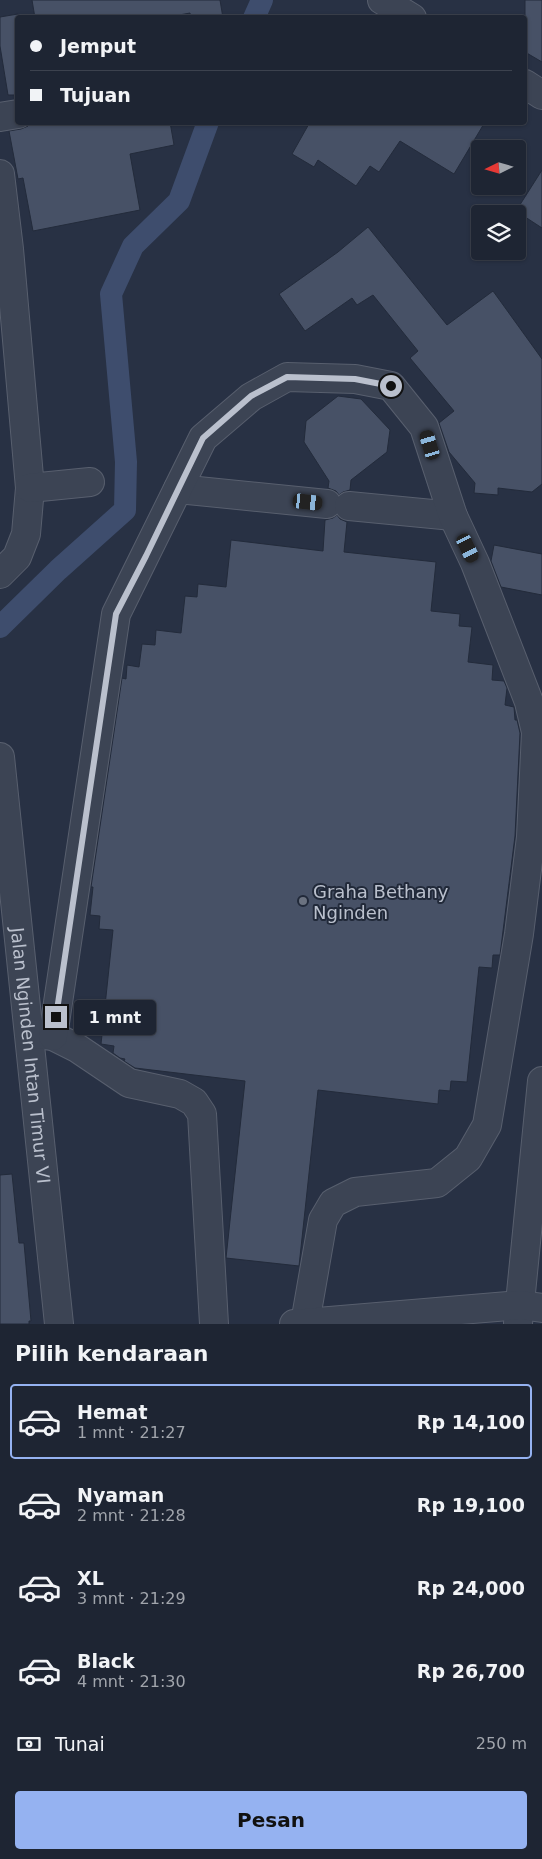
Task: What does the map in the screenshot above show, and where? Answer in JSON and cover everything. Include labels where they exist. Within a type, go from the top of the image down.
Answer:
[{"type":"street","points":[[382,0],[407,15]]},
{"type":"street","points":[[527,85],[542,94]]},
{"type":"street","points":[[0,117],[15,114]]},
{"type":"street","points":[[0,174],[4,250],[30,488],[26,534],[17,557],[0,574]]},
{"type":"street","points":[[214,1324],[202,1114],[194,1102],[180,1094],[129,1083],[77,1048],[40,1034],[116,614],[203,438],[251,396],[287,377],[355,379],[391,386],[424,427],[452,516],[475,564],[517,667],[529,702],[536,732],[530,837],[519,934],[487,1125],[468,1158],[437,1183],[355,1192],[333,1203],[323,1220],[300,1324],[527,1312],[542,1080]]},
{"type":"street","points":[[30,488],[90,482]]},
{"type":"street","points":[[178,489],[452,516]]},
{"type":"street","name":"Jalan Nginden Intan Timur VI","points":[[0,757],[40,1034],[59,1324]]},
{"type":"building","points":[[32,0],[220,0],[222,15],[190,15],[190,13],[179,15],[34,15]]},
{"type":"building","points":[[525,0],[542,0],[542,62],[527,53],[527,15],[525,15]]},
{"type":"building","points":[[18,14],[15,15],[15,95],[8,95],[0,46],[0,17]]},
{"type":"building","points":[[171,125],[174,145],[130,154],[140,210],[33,231],[23,178],[18,179],[9,131],[28,126]]},
{"type":"building","points":[[308,125],[483,125],[474,140],[471,140],[471,145],[454,174],[400,141],[379,172],[370,166],[356,186],[318,160],[314,167],[292,154]]},
{"type":"building","points":[[542,170],[542,228],[526,218],[526,205],[520,205]]},
{"type":"building","points":[[368,227],[447,325],[493,291],[542,359],[542,484],[532,492],[498,488],[498,495],[474,493],[475,483],[449,452],[439,423],[454,411],[410,358],[418,351],[373,295],[357,305],[352,298],[305,331],[279,294],[338,252]]},
{"type":"building","points":[[338,396],[361,399],[390,430],[387,452],[351,480],[350,490],[339,495],[336,491],[328,488],[329,481],[304,442],[306,421]]},
{"type":"building","name":"Graha Bethany Nginden","points":[[337,515],[340,519],[347,522],[344,552],[436,562],[431,611],[460,614],[459,626],[472,627],[468,662],[493,665],[492,680],[504,681],[507,688],[505,705],[514,707],[515,720],[517,720],[520,733],[515,836],[500,955],[493,955],[492,968],[479,967],[467,1082],[451,1081],[450,1091],[439,1090],[438,1104],[318,1090],[299,1266],[226,1258],[245,1081],[135,1068],[124,1061],[125,1059],[113,1053],[114,1046],[101,1044],[113,930],[99,929],[100,916],[90,915],[93,887],[91,887],[122,678],[126,679],[127,665],[139,667],[142,644],[155,645],[156,630],[181,633],[185,596],[197,597],[198,584],[226,587],[231,540],[323,551],[325,520]]},
{"type":"building","points":[[494,545],[542,554],[542,595],[501,587],[491,561]]},
{"type":"building","points":[[12,1174],[19,1243],[24,1243],[31,1321],[29,1321],[29,1324],[0,1324],[0,1175]]},
{"type":"waterway","points":[[255,15],[262,0]]},
{"type":"waterway","points":[[0,627],[58,570],[125,510],[126,462],[111,294],[133,246],[179,201],[207,125]]},
{"type":"place","name":"Graha Bethany Nginden","points":[[303,901]]},
{"type":"route","points":[[56,1017],[116,614],[203,438],[251,396],[287,377],[355,379],[391,386]]}]
